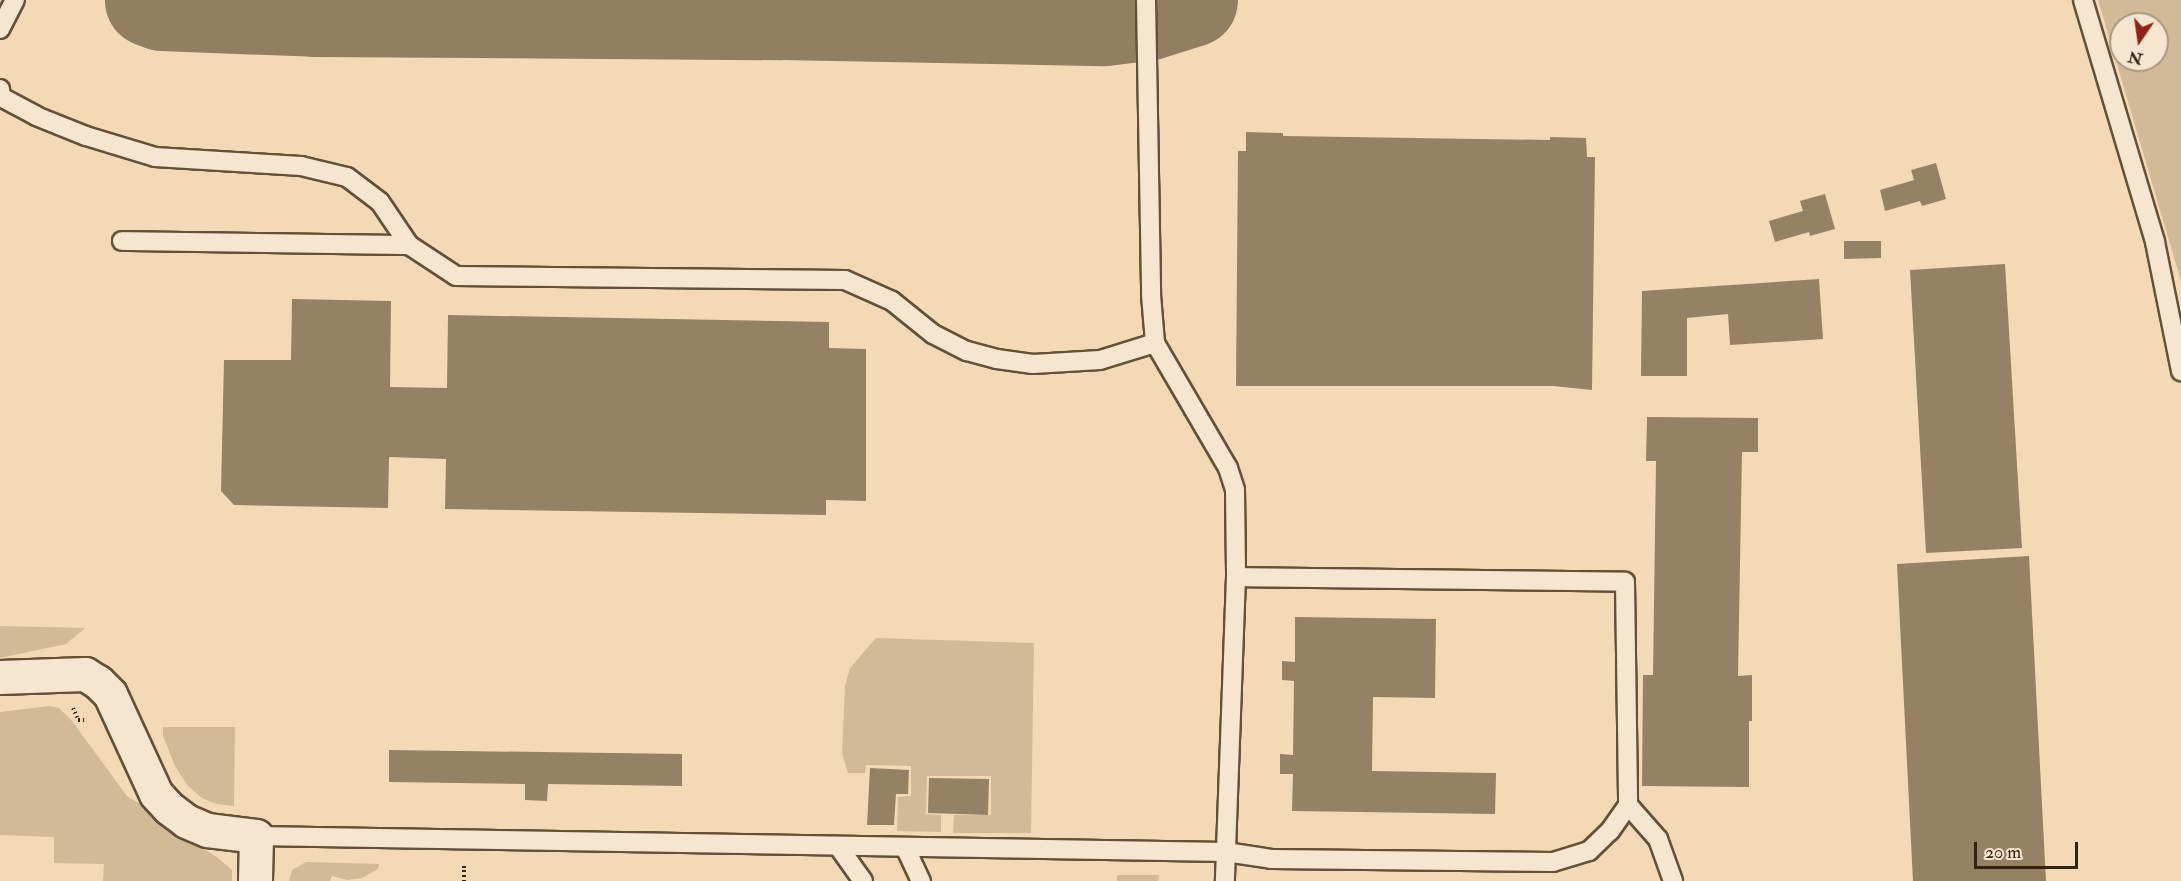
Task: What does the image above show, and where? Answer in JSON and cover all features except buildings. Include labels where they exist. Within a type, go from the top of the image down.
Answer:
[{"type":"street","points":[[0,677],[69,673],[92,678],[110,694],[156,794],[168,808],[186,821],[207,830],[256,836],[255,881]]},
{"type":"lane","points":[[0,29],[15,0]]},
{"type":"lane","points":[[1146,0],[1151,295],[1155,344],[1228,468],[1235,490],[1236,577],[1225,881]]},
{"type":"lane","points":[[2083,0],[2155,242],[2181,371]]},
{"type":"lane","points":[[0,89],[1,97],[36,116],[86,136],[155,157],[301,166],[347,177],[380,202],[409,245],[456,276],[845,280],[892,301],[933,334],[967,351],[997,359],[1024,363],[1100,360],[1155,344]]},
{"type":"lane","points":[[122,241],[409,245]]},
{"type":"lane","points":[[256,836],[332,835],[1226,852],[1272,859],[1553,862],[1589,851],[1610,831],[1628,805],[1625,582],[1236,577]]},
{"type":"lane","points":[[1628,805],[1658,839],[1673,881]]},
{"type":"lane","points":[[838,846],[863,881]]},
{"type":"lane","points":[[905,847],[921,881]]},
{"type":"path","points":[[464,860],[464,881]]},
{"type":"shaded area","points":[[2098,0],[2181,0],[2181,281],[2119,72],[2169,72],[2169,12],[2109,12],[2109,37]]},
{"type":"shaded area","points":[[0,626],[85,628],[66,644],[0,658]]},
{"type":"shaded area","points":[[876,638],[1034,643],[1031,833],[953,833],[954,815],[991,815],[991,776],[927,776],[926,814],[941,815],[941,832],[897,831],[898,797],[911,796],[911,766],[866,765],[865,773],[848,773],[842,753],[845,686],[850,668]]},
{"type":"shaded area","points":[[49,706],[59,708],[72,721],[127,796],[145,807],[172,830],[217,857],[232,870],[232,881],[103,881],[104,864],[54,863],[54,837],[0,835],[0,712]]},
{"type":"shaded area","points":[[163,727],[235,727],[234,806],[216,804],[202,798],[188,786],[175,766],[163,736]]},
{"type":"shaded area","points":[[306,862],[379,864],[378,869],[362,878],[347,880],[332,876],[330,881],[289,881],[292,870]]},
{"type":"shaded area","points":[[1117,875],[1159,875],[1158,881],[1117,881]]},
{"type":"taxiway","points":[[151,0],[162,4],[315,10],[781,13],[1104,19],[1146,14],[1191,0]]}]
